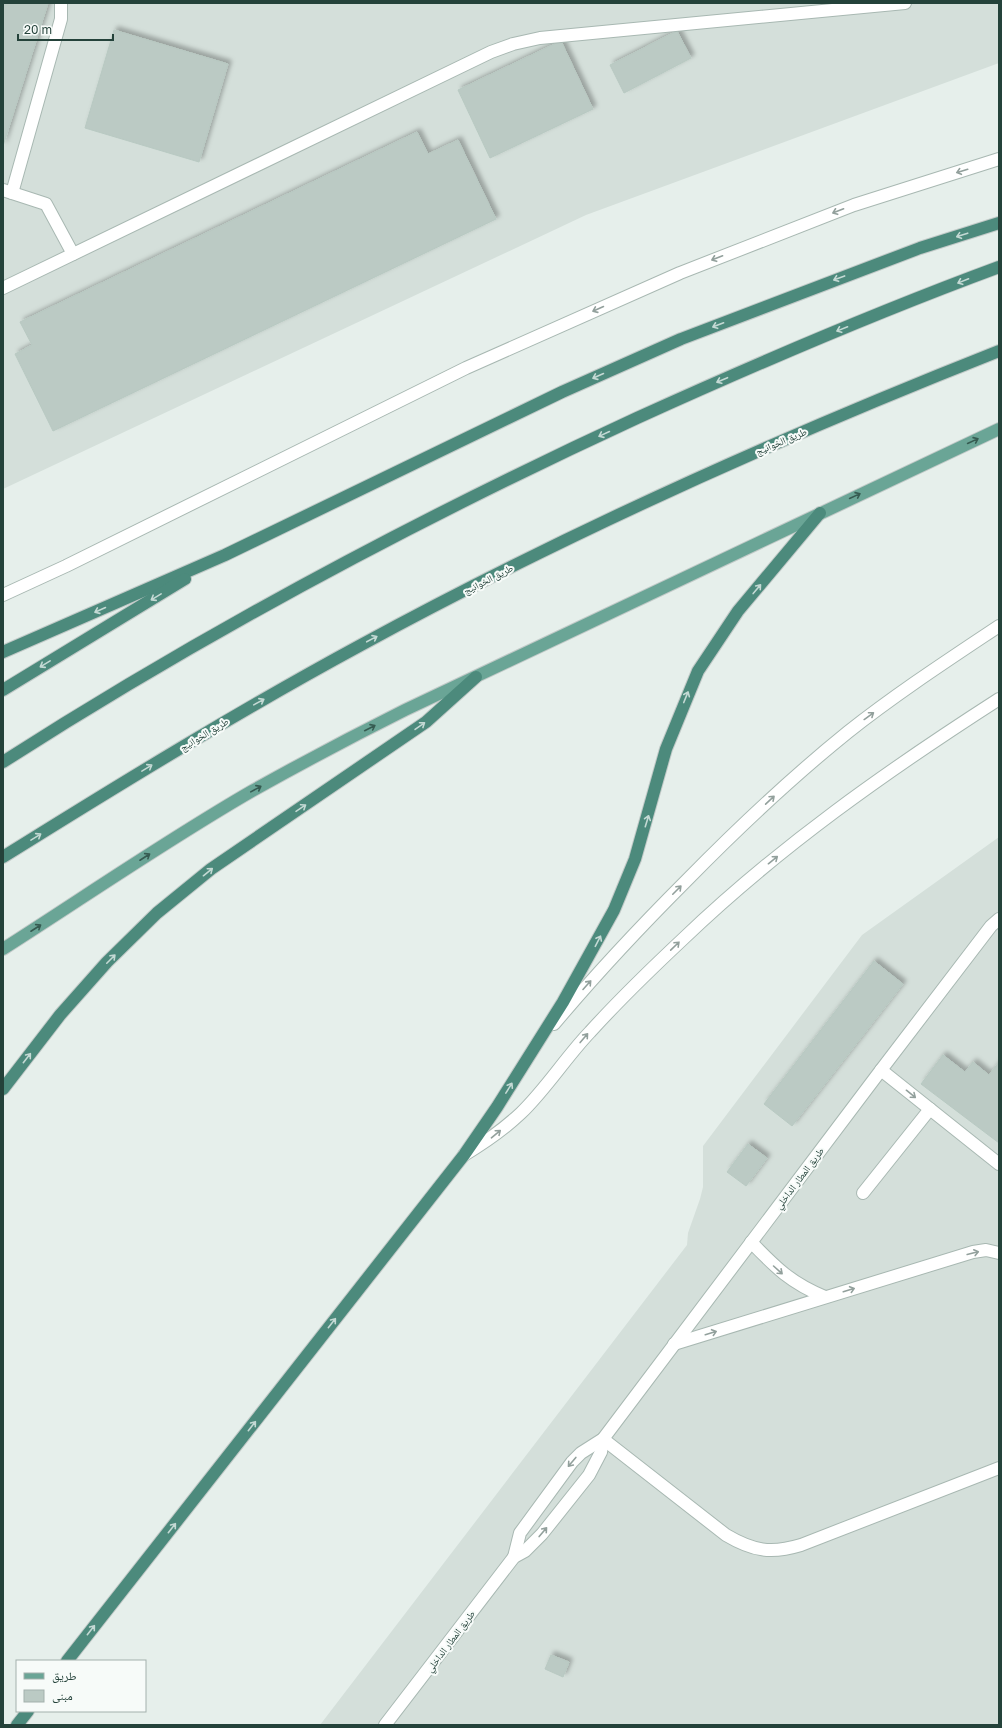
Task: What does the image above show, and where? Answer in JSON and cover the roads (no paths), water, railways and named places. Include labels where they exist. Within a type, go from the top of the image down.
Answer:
[{"type":"highway","points":[[3,652],[226,555],[562,392],[681,339],[920,248],[999,223]]},
{"type":"highway","points":[[3,762],[65,722],[183,652],[302,585],[433,516],[566,451],[700,390],[836,331],[999,267]]},
{"type":"highway","name":"طريق الخوانيج","points":[[3,858],[117,786],[242,712],[361,645],[490,578],[622,513],[755,452],[890,394],[999,351]]},
{"type":"highway","points":[[68,1660],[464,1155],[497,1107],[590,956],[614,910],[635,859],[666,749],[698,671],[738,611],[820,513]]},
{"type":"highway","points":[[3,690],[226,555]]},
{"type":"highway","points":[[3,1089],[60,1015],[107,962],[157,913],[212,869],[426,722],[476,677]]},
{"type":"highway","points":[[17,1725],[27,1712]]},
{"type":"main road","points":[[3,949],[251,792],[334,746],[999,429]]},
{"type":"street","points":[[62,3],[61,19],[7,191],[46,204],[73,254]]},
{"type":"street","points":[[3,288],[491,52],[513,44],[540,38],[905,3]]},
{"type":"street","points":[[3,595],[80,559],[466,368],[673,276],[854,205],[999,159]]},
{"type":"street","points":[[535,1046],[624,944],[720,846],[777,794],[848,732],[999,626]]},
{"type":"street","points":[[464,1155],[490,1139],[522,1112],[589,1032],[683,938],[750,878],[827,816],[911,756],[999,699]]},
{"type":"street","name":"طريق المطار الداخلي","points":[[385,1725],[514,1557],[520,1533],[572,1462],[592,1445],[603,1439],[881,1070],[996,926]]},
{"type":"street","points":[[881,1070],[999,1164]]},
{"type":"street","points":[[863,1193],[930,1109]]},
{"type":"street","points":[[751,1242],[787,1278],[804,1288],[825,1297]]},
{"type":"street","points":[[674,1344],[973,1252],[986,1250],[999,1253]]},
{"type":"street","points":[[603,1439],[726,1535],[743,1545],[762,1550],[782,1550],[801,1545],[999,1468]]},
{"type":"street","name":"طريق المطار الداخلي","points":[[514,1557],[525,1551],[542,1534],[589,1475],[601,1452],[603,1439]]},
{"type":"street","points":[[982,1475],[999,1476]]}]
